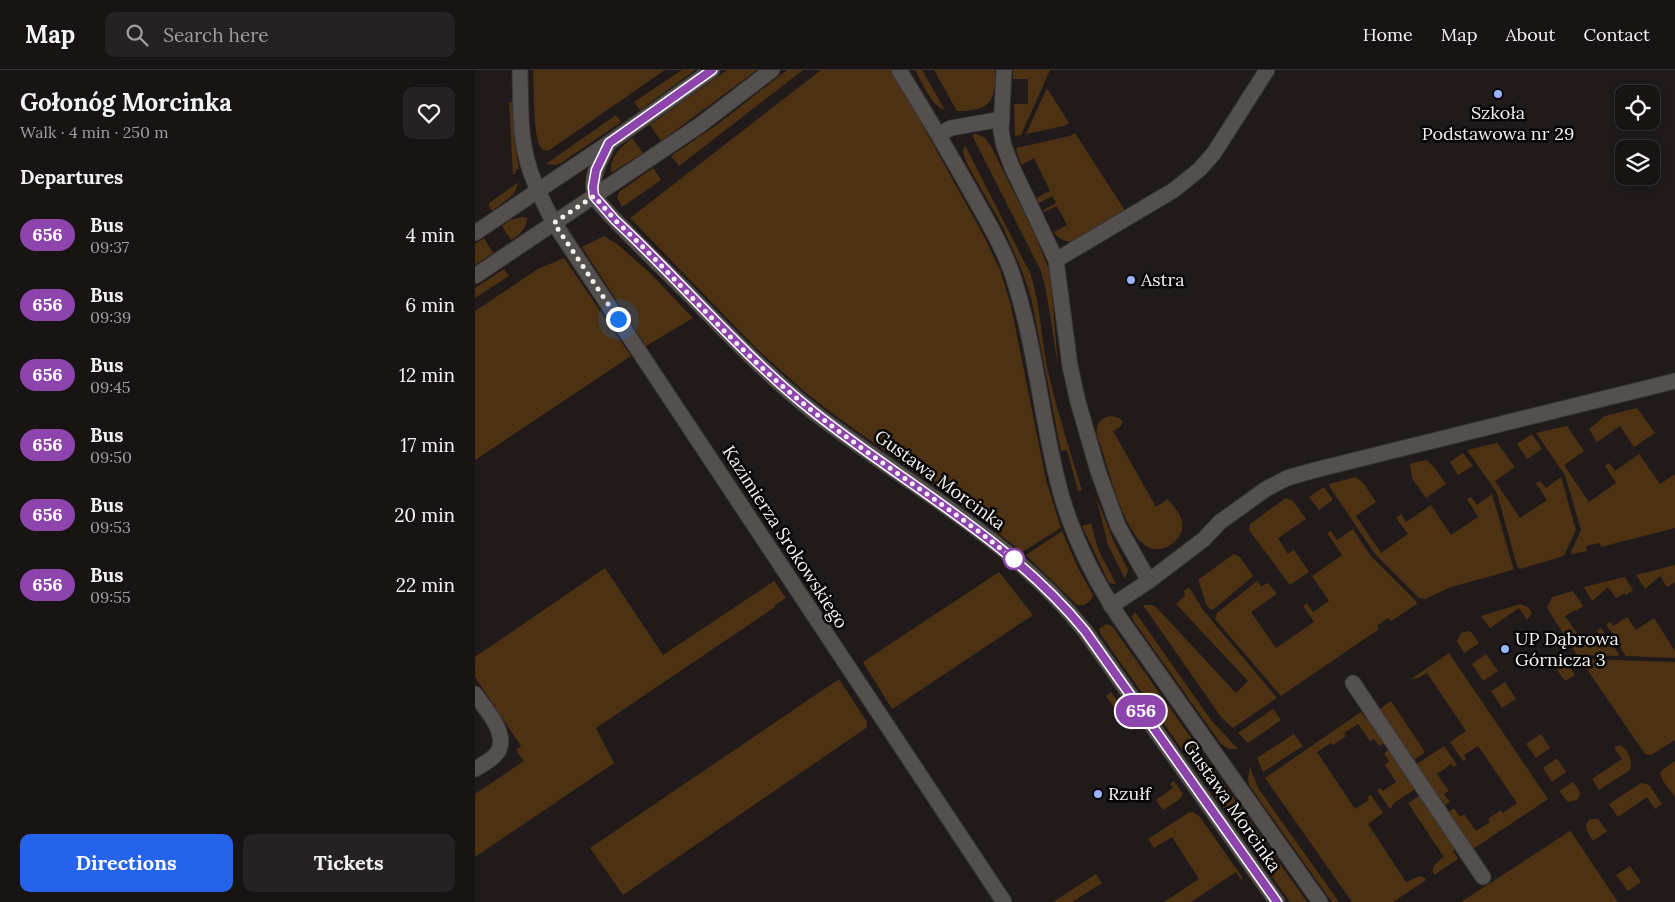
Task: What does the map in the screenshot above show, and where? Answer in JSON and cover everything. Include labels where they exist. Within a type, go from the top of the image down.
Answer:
[{"type":"street","name":"Kazimierza Srokowskiego","points":[[519,70],[524,144],[529,169],[554,223],[1003,902]]},
{"type":"street","points":[[475,233],[609,143],[712,70]]},
{"type":"street","points":[[475,276],[700,125],[771,70]]},
{"type":"street","name":"Gustawa Morcinka","points":[[899,70],[939,134],[998,240],[1013,275],[1025,320],[1061,493],[1083,553],[1111,606],[1320,902]]},
{"type":"street","points":[[1004,70],[1001,131],[1004,146],[1012,168],[1056,260],[1070,366],[1095,462],[1118,526],[1149,581]]},
{"type":"street","points":[[1056,260],[1174,190],[1200,169],[1214,153],[1267,70]]},
{"type":"street","points":[[939,134],[951,128],[1002,120]]},
{"type":"street","points":[[594,196],[593,187],[596,170],[609,143]]},
{"type":"street","name":"Gustawa Morcinka","points":[[594,196],[615,220],[787,391],[840,432],[979,531],[1052,594],[1085,631],[1277,902]]},
{"type":"street","points":[[1111,606],[1149,581],[1204,539],[1220,522],[1266,489],[1287,478],[1675,381]]},
{"type":"street","points":[[1353,683],[1483,877]]},
{"type":"street","points":[[475,694],[500,733],[501,743],[497,753],[475,769]]},
{"type":"shaded area","points":[[533,70],[665,70],[548,151],[543,150],[538,143],[534,111]]},
{"type":"shaded area","points":[[682,70],[695,70],[640,110],[634,102]]},
{"type":"shaded area","points":[[727,70],[757,70],[661,141],[650,125]]},
{"type":"shaded area","points":[[787,70],[803,70],[679,166],[671,156],[718,124]]},
{"type":"shaded area","points":[[821,70],[892,70],[985,238],[1000,270],[1011,306],[1046,480],[1061,528],[1022,552],[983,521],[806,393],[756,348],[630,218]]},
{"type":"shaded area","points":[[915,70],[922,70],[945,110],[931,99]]},
{"type":"shaded area","points":[[934,70],[995,70],[992,97],[984,106],[977,109],[957,111]]},
{"type":"shaded area","points":[[1013,70],[1050,70],[1021,135],[1015,136],[1014,104],[1028,104],[1028,79],[1013,79]]},
{"type":"shaded area","points":[[1047,88],[1069,123],[1064,126],[1026,134]]},
{"type":"shaded area","points":[[509,102],[513,103],[515,145],[519,169],[516,169],[513,175]]},
{"type":"shaded area","points":[[616,115],[621,122],[561,163],[556,165],[546,164]]},
{"type":"shaded area","points":[[1075,133],[1126,212],[1072,242],[1061,239],[1054,232],[1067,225],[1057,206],[1044,212],[1043,210],[1056,203],[1052,196],[1039,203],[1036,198],[1050,191],[1034,158],[1021,165],[1016,148],[1070,136]]},
{"type":"shaded area","points":[[972,135],[984,137],[991,146],[1034,233],[1050,272],[1058,366],[1046,290],[1041,271]]},
{"type":"shaded area","points":[[632,138],[643,153],[611,173],[614,157]]},
{"type":"shaded area","points":[[965,145],[1031,275],[1037,300],[1049,376],[1082,490],[1078,491],[1067,450],[1061,451],[1032,302],[1023,273],[1003,227],[966,162],[963,152]]},
{"type":"shaded area","points":[[653,168],[661,180],[622,207],[617,198],[619,192]]},
{"type":"shaded area","points":[[519,182],[513,195],[492,211],[489,203]]},
{"type":"shaded area","points":[[522,217],[527,218],[527,222],[520,233],[511,240],[502,226],[510,220]]},
{"type":"shaded area","points":[[604,236],[617,244],[649,272],[693,318],[646,346],[582,247]]},
{"type":"shaded area","points":[[484,238],[493,253],[475,265],[475,244]]},
{"type":"shaded area","points":[[564,258],[631,356],[475,460],[475,311],[538,269]]},
{"type":"shaded area","points":[[504,269],[509,276],[475,298],[475,288]]},
{"type":"shaded area","points":[[1637,408],[1655,433],[1634,447],[1620,426],[1597,442],[1589,429],[1605,416]]},
{"type":"shaded area","points":[[1111,416],[1119,418],[1123,422],[1120,427],[1113,431],[1156,507],[1168,499],[1180,516],[1182,529],[1180,535],[1176,541],[1165,548],[1152,549],[1138,539],[1131,529],[1119,503],[1097,433],[1097,427],[1101,420]]},
{"type":"shaded area","points":[[1567,426],[1584,451],[1564,465],[1589,502],[1616,483],[1605,466],[1609,463],[1615,471],[1639,454],[1660,484],[1675,474],[1675,528],[1601,547],[1600,543],[1586,546],[1587,551],[1572,554],[1571,552],[1581,530],[1565,475],[1536,433]]},
{"type":"shaded area","points":[[1532,434],[1542,449],[1527,459],[1517,444]]},
{"type":"shaded area","points":[[1497,443],[1515,467],[1495,481],[1520,518],[1547,500],[1536,483],[1540,481],[1546,488],[1561,477],[1576,530],[1564,556],[1520,569],[1517,566],[1497,493],[1467,450]]},
{"type":"shaded area","points":[[1463,453],[1473,466],[1458,475],[1450,462]]},
{"type":"shaded area","points":[[1426,460],[1434,467],[1446,484],[1426,498],[1412,478],[1410,464]]},
{"type":"shaded area","points":[[1356,477],[1364,484],[1376,502],[1356,516],[1381,553],[1408,534],[1396,518],[1401,514],[1406,522],[1431,505],[1451,535],[1478,517],[1467,499],[1471,497],[1477,505],[1492,494],[1513,570],[1451,587],[1425,599],[1419,598],[1375,554],[1329,486],[1329,484]]},
{"type":"shaded area","points":[[1324,487],[1333,500],[1319,510],[1309,497]]},
{"type":"shaded area","points":[[1096,497],[1114,542],[1128,570],[1125,579],[1108,545]]},
{"type":"shaded area","points":[[1286,498],[1293,501],[1306,519],[1278,538],[1288,554],[1294,550],[1309,572],[1290,585],[1249,530],[1250,524]]},
{"type":"shaded area","points":[[1091,523],[1098,549],[1116,584],[1109,583],[1082,526]]},
{"type":"shaded area","points":[[1353,529],[1370,555],[1417,604],[1391,621],[1388,618],[1377,626],[1379,629],[1281,696],[1215,619],[1217,613],[1257,581],[1261,586],[1268,583],[1277,594],[1251,612],[1276,648],[1314,622],[1303,606],[1307,603],[1313,612],[1329,601],[1312,576],[1342,555],[1327,533],[1331,531],[1337,540]]},
{"type":"shaded area","points":[[1062,531],[1078,568],[1093,595],[1091,600],[1085,605],[1077,605],[1026,555]]},
{"type":"shaded area","points":[[1234,554],[1240,557],[1253,576],[1214,609],[1210,609],[1206,604],[1199,579]]},
{"type":"shaded area","points":[[1675,565],[1675,582],[1667,587],[1660,576],[1645,589],[1636,575]]},
{"type":"shaded area","points":[[605,568],[663,655],[774,581],[786,598],[596,728],[614,763],[475,857],[475,794],[524,761],[516,750],[521,746],[475,677],[475,657]]},
{"type":"shaded area","points":[[999,572],[1033,615],[892,709],[863,662]]},
{"type":"shaded area","points":[[1625,577],[1633,590],[1626,595],[1625,593],[1616,598],[1608,587],[1592,601],[1584,587]]},
{"type":"shaded area","points":[[1189,587],[1203,610],[1277,698],[1233,728],[1221,717],[1143,605],[1156,607],[1236,693],[1248,681],[1176,604],[1185,596],[1184,591]]},
{"type":"shaded area","points":[[1573,591],[1583,606],[1565,616],[1585,645],[1599,635],[1597,631],[1601,628],[1619,654],[1618,656],[1577,655],[1547,608],[1552,597]]},
{"type":"shaded area","points":[[1520,604],[1528,607],[1532,613],[1527,620],[1519,608],[1490,628],[1481,616]]},
{"type":"shaded area","points":[[1135,612],[1211,720],[1238,749],[1229,749],[1221,744],[1133,620],[1132,617]]},
{"type":"shaded area","points":[[1627,617],[1636,630],[1654,618],[1675,651],[1675,658],[1626,656],[1606,625],[1610,622],[1613,626]]},
{"type":"shaded area","points":[[1106,624],[1112,626],[1307,902],[1290,902],[1101,635],[1099,629]]},
{"type":"shaded area","points":[[1471,632],[1479,643],[1464,653],[1457,641],[1461,633]]},
{"type":"shaded area","points":[[1449,653],[1548,799],[1470,851],[1446,814],[1454,808],[1460,817],[1464,814],[1476,831],[1490,822],[1488,819],[1501,810],[1503,813],[1517,803],[1478,746],[1464,755],[1466,759],[1463,761],[1450,742],[1466,731],[1427,673],[1418,678],[1411,679]]},
{"type":"shaded area","points":[[1560,653],[1575,675],[1565,681],[1550,660]]},
{"type":"shaded area","points":[[1486,654],[1498,671],[1483,681],[1472,664]]},
{"type":"shaded area","points":[[1580,659],[1675,662],[1675,740],[1651,755],[1645,754]]},
{"type":"shaded area","points":[[839,679],[867,722],[866,728],[623,895],[590,848]]},
{"type":"shaded area","points":[[1505,682],[1516,699],[1502,708],[1491,691]]},
{"type":"shaded area","points":[[1111,692],[1134,724],[1131,731],[1106,696]]},
{"type":"shaded area","points":[[1391,701],[1425,752],[1411,762],[1377,711]]},
{"type":"shaded area","points":[[1273,709],[1281,720],[1248,743],[1238,733]]},
{"type":"shaded area","points":[[1361,712],[1367,720],[1371,718],[1387,741],[1379,746],[1374,739],[1370,741],[1358,724],[1344,733],[1346,736],[1333,745],[1331,743],[1317,752],[1355,809],[1369,800],[1367,797],[1371,795],[1383,813],[1368,824],[1406,882],[1420,876],[1425,878],[1426,880],[1393,902],[1352,902],[1265,778]]},
{"type":"shaded area","points":[[1294,734],[1303,746],[1263,772],[1257,758]]},
{"type":"shaded area","points":[[1541,734],[1550,748],[1536,758],[1526,744]]},
{"type":"shaded area","points":[[1619,745],[1629,755],[1630,770],[1599,790],[1592,779],[1622,759],[1614,748]]},
{"type":"shaded area","points":[[1444,746],[1457,765],[1453,767],[1451,764],[1437,774],[1449,791],[1444,794],[1450,802],[1441,807],[1414,766]]},
{"type":"shaded area","points":[[1391,748],[1415,789],[1394,803],[1390,809],[1377,790],[1381,788],[1383,791],[1396,782],[1385,765],[1389,761],[1384,753]]},
{"type":"shaded area","points":[[1557,758],[1566,772],[1552,782],[1543,768]]},
{"type":"shaded area","points":[[1675,761],[1675,797],[1660,774],[1662,770]]},
{"type":"shaded area","points":[[1250,767],[1258,788],[1339,902],[1332,902],[1249,785]]},
{"type":"shaded area","points":[[1174,781],[1183,794],[1179,800],[1163,810],[1156,800],[1173,788],[1170,784]]},
{"type":"shaded area","points":[[1573,782],[1578,788],[1580,795],[1577,800],[1568,802],[1559,791]]},
{"type":"shaded area","points":[[1641,783],[1650,786],[1662,804],[1655,809],[1647,797],[1618,817],[1609,804]]},
{"type":"shaded area","points":[[1422,794],[1454,847],[1453,851],[1458,859],[1434,875],[1434,866],[1444,857],[1408,803]]},
{"type":"shaded area","points":[[1193,812],[1200,817],[1242,877],[1242,881],[1236,872],[1191,902],[1164,902],[1199,879],[1172,837],[1154,848],[1148,839],[1188,813]]},
{"type":"shaded area","points":[[1590,819],[1598,819],[1607,831],[1593,841],[1586,827]]},
{"type":"shaded area","points":[[1570,831],[1618,902],[1461,902]]},
{"type":"shaded area","points":[[1630,866],[1641,882],[1628,891],[1616,875]]},
{"type":"shaded area","points":[[1096,874],[1102,883],[1072,902],[1053,902]]},
{"type":"bus line","name":"656","points":[[712,70],[609,143],[596,170],[593,187],[594,196],[615,220],[787,391],[840,432],[979,531],[1001,548],[1052,594],[1085,631],[1277,902]]},
{"type":"place","name":"Szkoła Podstawowa nr 29","points":[[1498,94]]},
{"type":"place","name":"Astra","points":[[1131,280]]},
{"type":"place","name":"UP Dąbrowa Górnicza 3","points":[[1505,649]]},
{"type":"place","name":"Rzułf","points":[[1098,794]]},
{"type":"route","points":[[618,319],[554,223],[594,196],[615,220],[787,391],[840,432],[972,526],[1017,562],[1014,559]]}]
